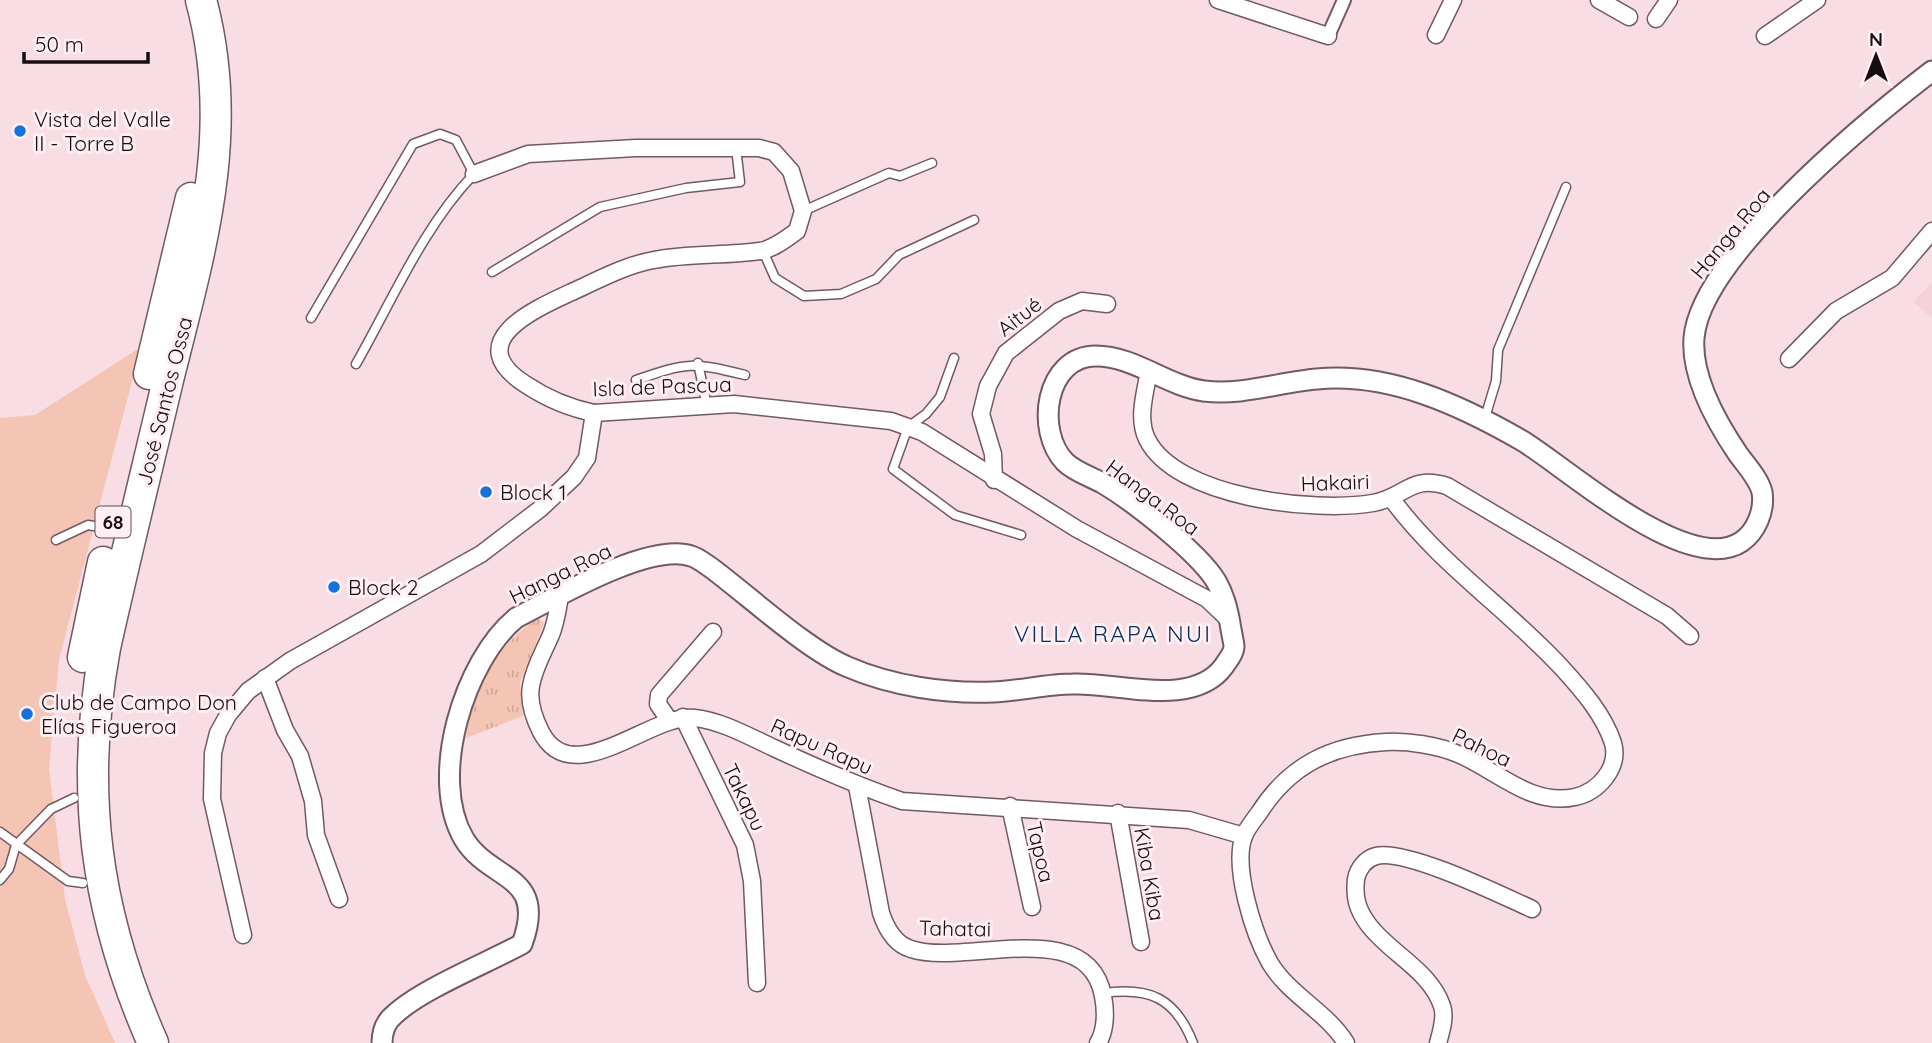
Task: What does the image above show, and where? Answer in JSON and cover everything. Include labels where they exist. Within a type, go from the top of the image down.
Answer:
[{"type":"highway","name":"José Santos Ossa","points":[[131,1043],[102,966],[83,883],[74,798],[74,755],[80,678],[111,528],[191,198],[197,102],[189,37],[181,0]]},
{"type":"highway","name":"José Santos Ossa","points":[[153,1043],[124,971],[106,910],[95,840],[92,763],[97,699],[105,648],[199,264],[212,189],[216,102],[201,0]]},
{"type":"street","points":[[1218,0],[1248,5],[1328,36],[1344,0]]},
{"type":"street","points":[[1436,35],[1453,0]]},
{"type":"street","points":[[1599,0],[1629,18]]},
{"type":"street","points":[[1656,19],[1669,0]]},
{"type":"street","points":[[1765,36],[1817,0]]},
{"type":"street","name":"Hanga Roa","points":[[382,1043],[382,1032],[393,1015],[410,1002],[522,944],[528,913],[519,884],[482,859],[465,840],[454,816],[449,786],[451,752],[463,704],[494,643],[516,618],[603,574],[648,558],[672,554],[691,556],[710,566],[843,665],[898,684],[990,693],[1071,684],[1158,691],[1188,687],[1215,678],[1229,659],[1234,645],[1228,604],[1212,575],[1169,533],[1117,493],[1068,466],[1054,447],[1048,417],[1050,396],[1065,367],[1082,358],[1099,356],[1149,371],[1171,382],[1217,392],[1327,378],[1387,383],[1453,404],[1527,443],[1634,519],[1698,545],[1713,548],[1740,543],[1760,519],[1762,492],[1721,426],[1695,362],[1694,336],[1702,303],[1766,220],[1794,191],[1842,144],[1932,71]]},
{"type":"street","points":[[474,174],[528,154],[759,148],[784,160],[791,171],[803,211]]},
{"type":"street","name":"Isla de Pascua","points":[[803,211],[797,230],[763,251],[693,254],[651,260],[618,271],[529,312],[511,325],[500,342],[501,356],[509,374],[541,395],[577,410],[594,412],[762,405],[870,418],[908,427],[944,446],[994,480],[1077,529],[1207,599],[1229,620]]},
{"type":"street","points":[[1788,359],[1836,311],[1892,278],[1932,231]]},
{"type":"street","name":"Aitué","points":[[994,480],[993,454],[981,414],[988,386],[1006,353],[1059,311],[1082,301],[1107,304]]},
{"type":"street","name":"Hakairi","points":[[1149,371],[1142,422],[1146,438],[1162,459],[1216,489],[1281,504],[1345,505],[1374,503],[1391,498],[1420,482],[1432,481],[1447,486],[1667,616],[1690,636]]},
{"type":"street","points":[[243,935],[213,812],[213,753],[218,733],[228,715],[248,691],[265,678],[447,574],[507,536],[560,491],[581,467],[590,445],[594,412]]},
{"type":"street","name":"Pahoa","points":[[1244,836],[1263,806],[1294,772],[1323,754],[1354,745],[1390,742],[1459,754],[1511,785],[1545,796],[1574,797],[1599,787],[1612,767],[1614,745],[1597,711],[1579,686],[1532,635],[1426,541],[1391,498]]},
{"type":"street","points":[[560,595],[551,636],[531,687],[533,716],[545,739],[560,750],[578,755],[600,752],[676,719]]},
{"type":"street","name":"Takapu","points":[[713,632],[659,695],[658,704],[676,719],[745,845],[752,881],[757,983]]},
{"type":"street","points":[[265,678],[285,730],[300,756],[313,801],[316,835],[339,899]]},
{"type":"street","name":"Rapu Rapu","points":[[676,719],[705,720],[743,734],[857,786],[902,801],[1118,813],[1189,820],[1244,836]]},
{"type":"street","name":"Tahatai","points":[[857,786],[881,914],[888,932],[899,942],[911,950],[1050,949],[1083,960],[1096,972],[1103,993]]},
{"type":"street","name":"Tapoa","points":[[1010,806],[1032,907]]},
{"type":"street","name":"Kiba Kiba","points":[[1118,813],[1142,942]]},
{"type":"street","points":[[1244,836],[1241,855],[1246,896],[1254,927],[1271,964],[1303,1000],[1339,1032],[1346,1043]]},
{"type":"street","points":[[1438,1043],[1443,1008],[1429,983],[1370,927],[1358,910],[1354,892],[1357,873],[1365,861],[1377,855],[1394,856],[1461,878],[1532,908]]},
{"type":"street","points":[[1098,1043],[1106,1012],[1103,993]]},
{"type":"lane","points":[[311,318],[413,144],[440,134],[456,140],[474,174],[456,193],[430,232],[356,364]]},
{"type":"lane","points":[[492,271],[600,207],[686,188],[740,182],[736,147]]},
{"type":"lane","points":[[803,211],[889,173],[900,176],[932,163]]},
{"type":"lane","points":[[1484,421],[1496,381],[1498,350],[1566,187]]},
{"type":"lane","points":[[763,251],[775,278],[804,296],[841,294],[876,279],[899,255],[974,220]]},
{"type":"lane","points":[[954,358],[940,397],[926,414],[908,427],[893,469],[955,514],[1021,536]]},
{"type":"lane","points":[[698,363],[707,407]]},
{"type":"lane","points":[[636,380],[676,366],[698,363],[745,375]]},
{"type":"lane","points":[[56,540],[88,525],[111,528]]},
{"type":"lane","points":[[0,880],[9,869],[16,845],[51,809],[74,798]]},
{"type":"lane","points":[[0,832],[68,881],[83,883]]},
{"type":"lane","points":[[1103,993],[1132,989],[1147,992],[1170,1007],[1187,1028],[1193,1043]]},
{"type":"shaded area","points":[[1932,282],[1932,318],[1913,302]]},
{"type":"green space","name":"Club de Campo Don Elías Figueroa","points":[[141,347],[59,660],[49,768],[65,899],[85,975],[115,1043],[0,1043],[0,418],[35,415]]},
{"type":"green space","points":[[538,618],[544,623],[520,683],[523,716],[466,738],[475,702],[489,670],[509,642]]},
{"type":"place","name":"Vista del Valle II - Torre B","points":[[20,131]]},
{"type":"place","name":"Block 1","points":[[486,492]]},
{"type":"place","name":"Block 2","points":[[334,587]]},
{"type":"place","name":"Club de Campo Don Elías Figueroa","points":[[27,714]]},
{"type":"district","name":"VILLA RAPA NUI","points":[[1113,633]]}]
